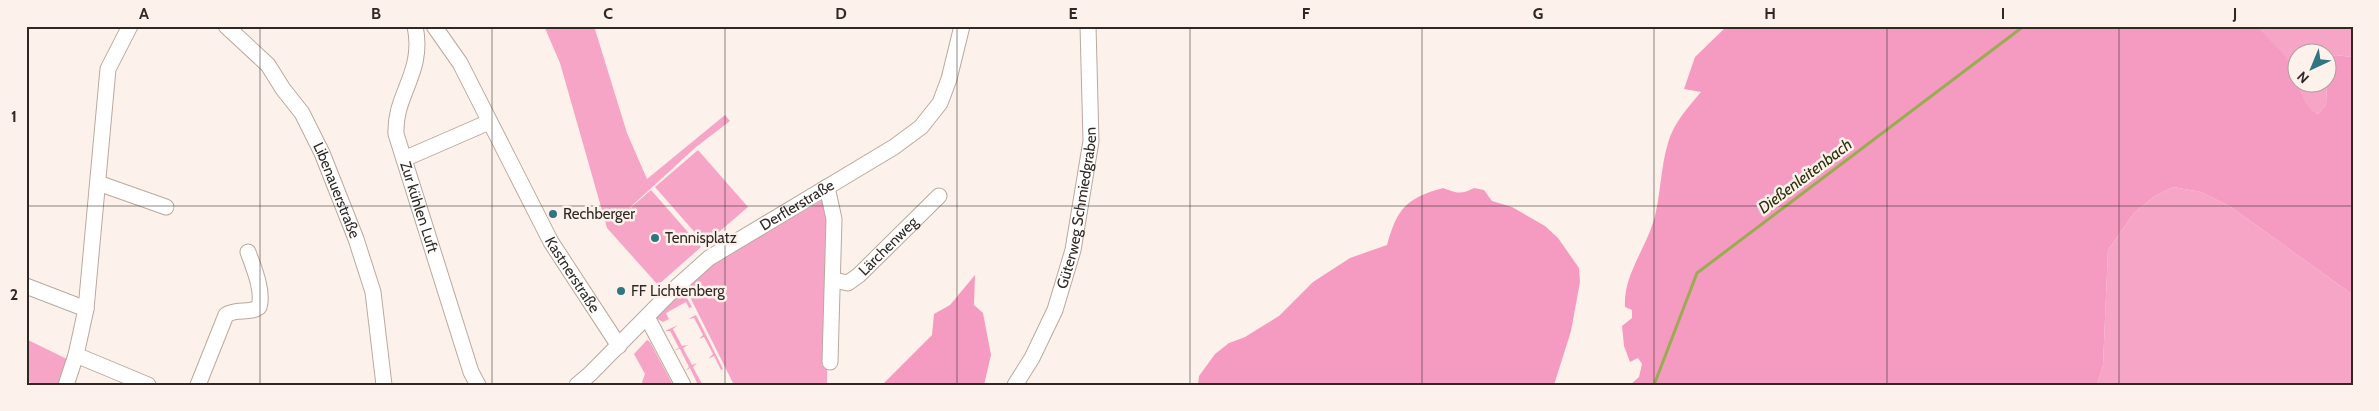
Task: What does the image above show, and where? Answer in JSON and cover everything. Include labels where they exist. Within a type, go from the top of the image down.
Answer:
[{"type":"street","points":[[66,385],[76,355],[86,309],[102,118],[108,69],[130,26]]},
{"type":"street","name":"Libenauerstraße","points":[[226,26],[262,58],[314,133],[356,239],[373,292],[384,385]]},
{"type":"street","name":"Zur kühlen Luft","points":[[415,26],[418,42],[415,67],[399,108],[396,127],[404,159],[470,372],[478,385]]},
{"type":"street","name":"Derflerstraße","points":[[577,385],[709,258],[903,141],[931,116],[946,89],[962,26]]},
{"type":"street","name":"Güterweg Schmiedgraben","points":[[1018,382],[1055,310],[1073,250],[1091,141],[1088,26]]},
{"type":"street","name":"Kastnerstraße","points":[[438,28],[460,63],[551,242],[619,346]]},
{"type":"street","points":[[404,159],[489,122]]},
{"type":"street","points":[[98,183],[166,207]]},
{"type":"street","name":"Lärchenweg","points":[[827,187],[834,219],[830,362]]},
{"type":"street","name":"Lärchenweg","points":[[833,280],[848,283],[859,275],[939,196]]},
{"type":"street","points":[[198,385],[226,315],[233,311],[256,309],[259,306],[260,299],[257,283],[248,252]]},
{"type":"street","points":[[26,286],[86,309]]},
{"type":"street","points":[[647,317],[683,385]]},
{"type":"street","points":[[76,355],[148,385]]},
{"type":"shaded area","points":[[544,26],[594,26],[627,133],[647,179],[725,115],[730,121],[696,147],[612,224],[651,190],[701,247],[658,285],[607,228],[560,63]]},
{"type":"shaded area","points":[[1727,26],[2258,26],[2286,58],[2286,92],[2301,92],[2308,105],[2318,114],[2326,105],[2327,92],[2336,92],[2336,55],[2353,57],[2353,295],[2231,207],[2201,192],[2173,187],[2155,196],[2134,213],[2108,250],[2103,365],[2097,385],[1630,385],[1639,377],[1642,364],[1638,358],[1630,362],[1624,346],[1622,326],[1632,318],[1632,310],[1625,307],[1627,285],[1653,223],[1658,203],[1663,163],[1670,136],[1682,116],[1701,92],[1684,89],[1695,57]]},
{"type":"shaded area","points":[[2258,26],[2353,26],[2353,57],[2336,55],[2336,42],[2286,42],[2286,62]]},
{"type":"shaded area","points":[[2300,92],[2327,92],[2326,105],[2318,114],[2307,105]]},
{"type":"shaded area","name":"Tennisplatz","points":[[698,150],[748,207],[705,244],[655,187]]},
{"type":"shaded area","points":[[2173,187],[2201,192],[2231,207],[2353,295],[2353,385],[2097,385],[2103,365],[2108,250],[2134,213],[2155,196]]},
{"type":"shaded area","points":[[1443,188],[1458,192],[1466,192],[1474,188],[1484,190],[1492,201],[1512,207],[1545,226],[1558,238],[1579,268],[1580,282],[1571,331],[1554,385],[1198,385],[1199,376],[1215,354],[1229,343],[1245,337],[1279,316],[1313,282],[1350,258],[1387,245],[1395,222],[1405,207],[1420,196]]},
{"type":"shaded area","points":[[823,200],[830,221],[827,385],[734,385],[686,289],[715,260]]},
{"type":"shaded area","points":[[975,275],[974,305],[983,313],[991,355],[984,385],[882,385],[932,335],[934,314],[950,305]]},
{"type":"shaded area","points":[[683,291],[692,307],[689,308],[686,302],[666,313],[669,319],[663,322],[656,318]]},
{"type":"shaded area","points":[[696,315],[723,369],[721,370],[714,356],[708,359],[713,354],[704,337],[699,339],[703,335],[694,318],[688,319]]},
{"type":"shaded area","points":[[678,325],[673,329],[682,346],[688,345],[683,348],[692,365],[697,363],[693,367],[702,384],[707,383],[698,385],[690,368],[685,371],[689,367],[680,349],[674,350],[679,348],[670,331],[665,331]]},
{"type":"shaded area","points":[[26,339],[69,360],[59,385],[34,385],[26,380]]},
{"type":"shaded area","points":[[647,340],[650,342],[673,385],[644,385],[642,382],[645,374],[634,354]]},
{"type":"waterway","name":"Dießenleitenbach","points":[[1654,385],[1697,273],[2024,26]]},
{"type":"place","name":"Rechberger","points":[[553,214]]},
{"type":"place","name":"Tennisplatz","points":[[655,238]]},
{"type":"place","name":"FF Lichtenberg","points":[[621,291]]}]
